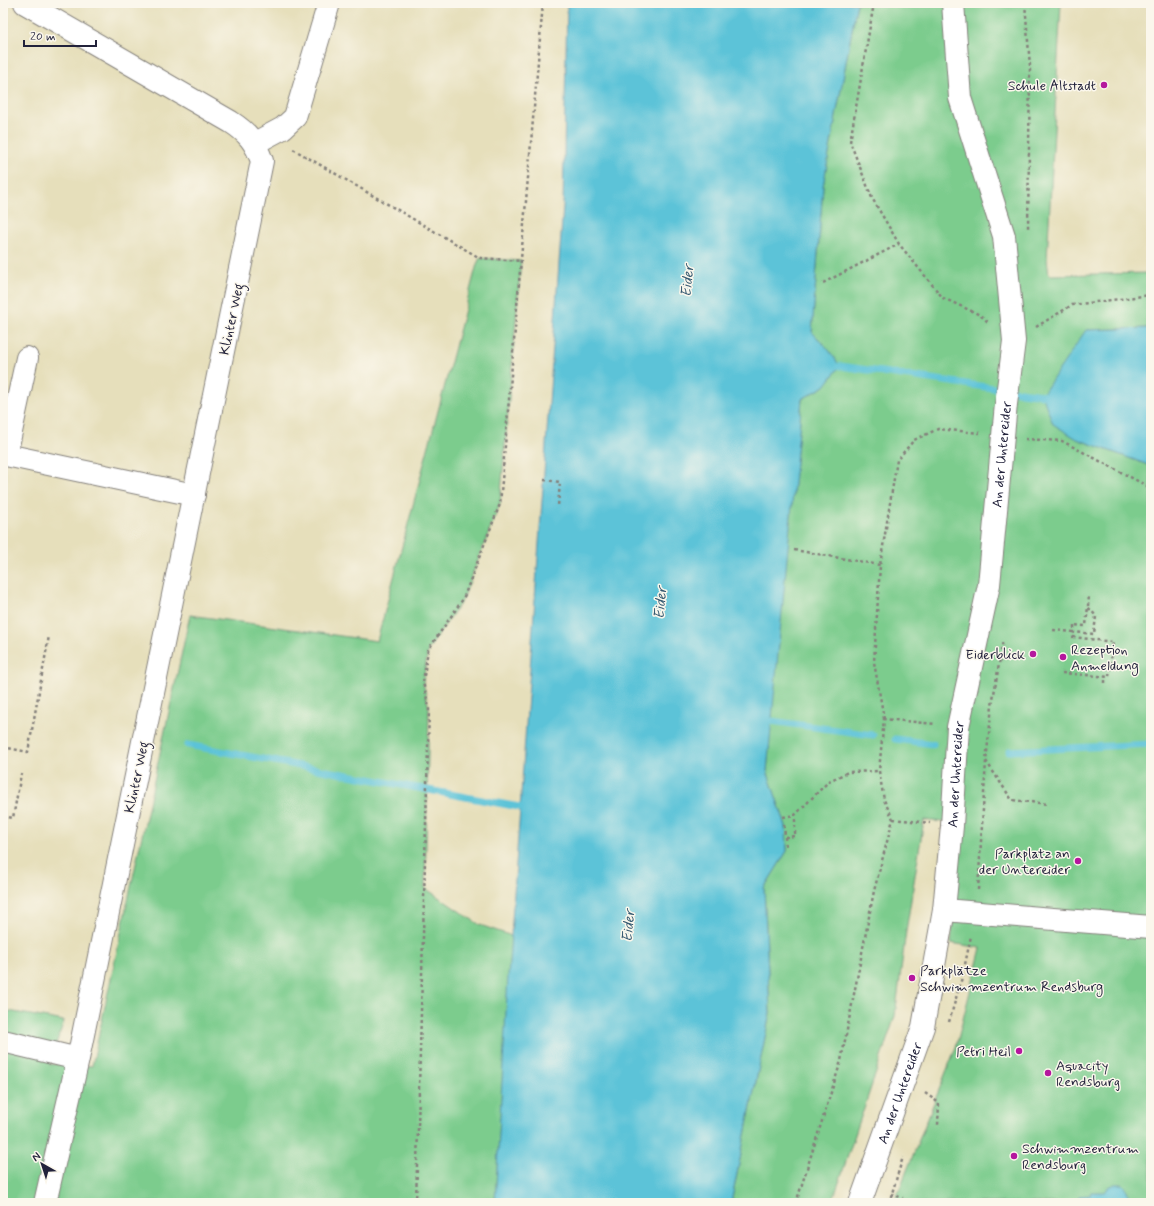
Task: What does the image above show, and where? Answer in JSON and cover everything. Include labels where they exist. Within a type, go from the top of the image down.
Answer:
[{"type":"street","name":"Klinter Weg","points":[[25,3],[262,139],[262,162],[78,1059],[45,1203]]},
{"type":"street","points":[[262,139],[283,128],[295,117],[329,3]]},
{"type":"street","name":"An der Untereider","points":[[860,1203],[923,1027],[944,910],[952,826],[958,727],[989,585],[1006,404],[1014,341],[1004,236],[960,98],[953,3]]},
{"type":"street","points":[[27,358],[6,455],[194,495]]},
{"type":"street","points":[[944,910],[1151,927]]},
{"type":"street","points":[[3,1041],[78,1059]]},
{"type":"path","points":[[416,1203],[429,708],[422,682],[428,650],[463,599],[500,504],[543,3]]},
{"type":"path","points":[[874,3],[850,142],[872,198],[899,244],[943,298],[980,315],[1014,341],[1072,305],[1151,295]]},
{"type":"path","points":[[1025,3],[1030,66],[1028,234]]},
{"type":"path","points":[[262,139],[480,258],[521,261]]},
{"type":"path","points":[[823,283],[899,244]]},
{"type":"path","points":[[796,1203],[841,1061],[874,891],[893,819],[884,800],[879,771],[884,719],[874,662],[880,565],[897,460],[914,440],[938,428],[1021,439],[1062,441],[1151,488]]},
{"type":"path","points":[[544,480],[560,482],[558,506]]},
{"type":"path","points":[[794,550],[880,565]]},
{"type":"path","points":[[1062,673],[1109,677],[1113,642],[1073,637],[1074,625],[1086,626],[1089,596]]},
{"type":"path","points":[[1053,630],[1094,634],[1096,616],[1088,606]]},
{"type":"path","points":[[3,747],[28,752],[49,636]]},
{"type":"path","points":[[1105,676],[1105,683]]},
{"type":"path","points":[[884,719],[958,727]]},
{"type":"path","points":[[986,761],[1012,800],[1048,804]]},
{"type":"path","points":[[783,817],[794,815],[828,781],[848,772],[879,771]]},
{"type":"path","points":[[3,816],[13,818],[21,774]]},
{"type":"path","points":[[785,837],[795,836],[794,815]]},
{"type":"path","points":[[893,819],[952,826]]},
{"type":"path","points":[[784,825],[786,848]]},
{"type":"path","points":[[925,1093],[938,1103],[938,1125]]},
{"type":"path","points":[[891,1194],[903,1198]]},
{"type":"green space","points":[[857,3],[1061,3],[1047,259],[1049,275],[1151,273],[1151,328],[1086,330],[1077,439],[1151,466],[1151,1203],[894,1203],[956,1047],[981,948],[951,943],[961,824],[924,820],[906,931],[895,1016],[832,1203],[731,1203],[770,1013],[764,888],[787,851],[786,826],[767,771],[771,721],[802,399],[825,386],[828,349],[812,332],[823,186]]},
{"type":"green space","points":[[480,258],[521,261],[500,504],[463,599],[428,650],[423,682],[429,708],[425,888],[480,925],[512,936],[495,1203],[3,1203],[3,1010],[64,1021],[49,1064],[92,1066],[190,615],[377,641],[477,264]]},
{"type":"water","name":"Eider","points":[[567,3],[857,3],[823,186],[812,332],[828,349],[840,366],[825,386],[802,399],[767,771],[786,826],[787,851],[764,888],[770,1013],[731,1203],[495,1203],[508,977],[563,207]]},
{"type":"water","points":[[1151,328],[1151,466],[1077,439],[1053,424],[1042,395],[1086,330]]},
{"type":"water","points":[[1115,1184],[1123,1184],[1126,1189],[1128,1195],[1126,1203],[1077,1203],[1079,1196],[1090,1195],[1091,1192],[1105,1192],[1109,1187]]},
{"type":"waterway","points":[[840,366],[1042,395]]},
{"type":"waterway","points":[[771,721],[873,735]]},
{"type":"waterway","points":[[895,739],[933,744]]},
{"type":"waterway","points":[[1009,751],[1151,744]]},
{"type":"waterway","points":[[188,745],[530,809]]},
{"type":"place","name":"Schule Altstadt","points":[[1104,85]]},
{"type":"place","name":"Eiderblick","points":[[1033,654]]},
{"type":"place","name":"Rezeption Anmeldung","points":[[1063,657]]},
{"type":"place","name":"Parkplatz an der Untereider","points":[[1078,861]]},
{"type":"place","name":"Parkplätze Schwimmzentrum Rendsburg","points":[[912,978]]},
{"type":"place","name":"Petri Heil","points":[[1019,1051]]},
{"type":"place","name":"Aquacity Rendsburg","points":[[1048,1073]]},
{"type":"place","name":"Schwimmzentrum Rendsburg","points":[[1014,1156]]}]
